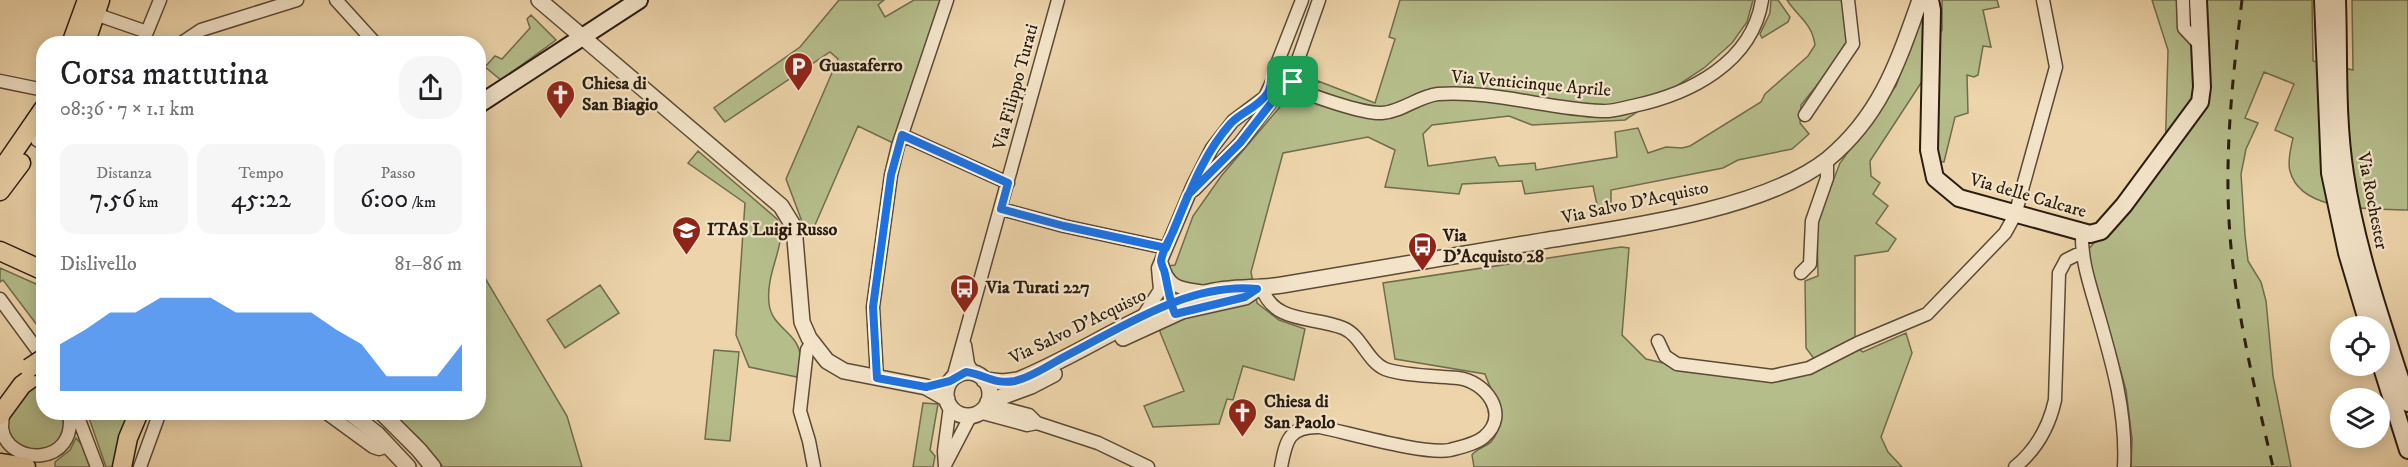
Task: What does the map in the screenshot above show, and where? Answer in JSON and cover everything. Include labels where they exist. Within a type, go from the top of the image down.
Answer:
[{"type":"main road","points":[[486,100],[639,0]]},
{"type":"main road","name":"Via delle Calcare","points":[[1930,0],[1932,10],[1929,150],[1935,178],[1959,198],[2082,233],[2095,233],[2106,227],[2196,110],[2202,95],[2198,0]]},
{"type":"main road","name":"Via Rochester","points":[[2323,0],[2330,173],[2347,253],[2366,316]]},
{"type":"main road","name":"Via Rochester","points":[[2337,0],[2341,136],[2349,200],[2367,275],[2408,404]]},
{"type":"main road","points":[[76,36],[94,4]]},
{"type":"main road","points":[[87,36],[94,4]]},
{"type":"main road","points":[[0,172],[36,120]]},
{"type":"main road","points":[[0,191],[36,146]]},
{"type":"main road","points":[[0,251],[36,267]]},
{"type":"main road","points":[[0,262],[36,278]]},
{"type":"main road","points":[[1,407],[36,369]]},
{"type":"main road","points":[[2385,376],[2408,450]]},
{"type":"main road","points":[[122,467],[128,438],[136,420]]},
{"type":"street","points":[[94,4],[147,32],[160,0]]},
{"type":"street","points":[[192,36],[259,5],[297,0]]},
{"type":"street","points":[[336,0],[369,36]]},
{"type":"street","points":[[540,0],[788,214],[795,236],[799,313],[812,342],[834,367],[926,387],[948,402],[959,414],[981,408],[1027,425],[1037,423],[1098,443],[1148,467]]},
{"type":"street","points":[[877,378],[873,307],[891,175],[947,0]]},
{"type":"street","name":"Via Filippo Turati","points":[[952,379],[958,353],[964,345],[1058,0]]},
{"type":"street","points":[[1173,309],[1164,285],[1161,262],[1188,195],[1212,148],[1233,121],[1265,97],[1302,0]]},
{"type":"street","points":[[1188,195],[1240,143],[1275,97],[1289,83],[1319,0]]},
{"type":"street","name":"Via Venticinque Aprile","points":[[1289,83],[1302,92],[1357,110],[1383,113],[1437,94],[1488,97],[1604,111],[1657,101],[1705,80],[1733,59],[1751,33],[1762,0]]},
{"type":"street","points":[[1805,115],[1853,44],[1848,0]]},
{"type":"street","name":"Via Salvo D'Acquisto","points":[[981,408],[1031,386],[1207,292],[1238,287],[1259,288],[1666,219],[1749,198],[1785,184],[1827,159],[1859,128],[1879,101],[1894,74],[1920,0]]},
{"type":"street","points":[[1658,341],[1665,356],[1677,364],[1772,376],[1796,373],[1858,343],[1928,314],[2006,233],[2015,215],[2056,67],[2043,0]]},
{"type":"street","points":[[2183,0],[2184,27],[2199,44]]},
{"type":"street","points":[[1275,69],[1287,68],[1289,83]]},
{"type":"street","points":[[0,81],[36,88]]},
{"type":"street","points":[[1272,82],[1276,88],[1289,83]]},
{"type":"street","name":"Via Filippo Turati","points":[[902,135],[1008,183]]},
{"type":"street","points":[[1801,273],[1810,264],[1812,221],[1827,178],[1827,159]]},
{"type":"street","points":[[1001,209],[1064,226],[1166,248]]},
{"type":"street","points":[[2082,233],[2082,252],[2120,391],[2126,435],[2124,467]]},
{"type":"street","points":[[2015,467],[2031,453],[2051,416],[2055,400],[2059,273],[2066,260],[2082,252]]},
{"type":"street","points":[[1164,285],[1207,292]]},
{"type":"street","points":[[1143,316],[1164,285]]},
{"type":"street","points":[[1259,288],[1270,305],[1290,316],[1346,329],[1384,368],[1475,382],[1489,395],[1494,414],[1491,429],[1478,441],[1442,451],[1320,427],[1304,428],[1294,433],[1287,442],[1281,467]]},
{"type":"street","name":"Via Salvo D'Acquisto","points":[[979,376],[1003,382],[1028,376],[1143,316],[1245,297],[1259,288]]},
{"type":"street","points":[[0,299],[36,361]]},
{"type":"street","points":[[812,342],[807,350],[800,411],[814,467]]},
{"type":"street","points":[[945,466],[981,408],[989,390],[968,364],[964,345]]},
{"type":"street","points":[[926,387],[952,379],[959,374],[979,376]]},
{"type":"street","points":[[945,466],[944,451],[952,379]]},
{"type":"street","points":[[1,407],[2,429],[14,463]]},
{"type":"street","points":[[14,463],[42,460],[60,452],[68,442],[69,420]]},
{"type":"street","points":[[79,420],[97,467]]},
{"type":"street","points":[[140,467],[157,420]]},
{"type":"street","points":[[335,420],[372,447],[379,449],[388,446]]},
{"type":"street","points":[[358,420],[408,467]]},
{"type":"street","points":[[391,420],[433,467]]},
{"type":"street","points":[[0,448],[14,463]]},
{"type":"green space","points":[[839,0],[884,0],[878,5],[885,17],[914,0],[941,0],[893,143],[858,126],[812,232],[804,227],[786,179],[838,59],[830,52],[725,122],[714,108],[800,47]]},
{"type":"green space","points":[[1400,0],[1753,0],[1747,22],[1732,43],[1704,68],[1625,120],[1532,125],[1509,116],[1432,125],[1423,134],[1428,166],[1495,157],[1499,166],[1535,163],[1536,170],[1617,157],[1615,132],[1638,128],[1648,153],[1666,147],[1690,146],[1761,102],[1765,94],[1808,56],[1815,45],[1811,31],[1787,0],[1843,0],[1848,38],[1846,49],[1801,105],[1800,123],[1809,134],[1792,149],[1738,160],[1723,168],[1611,190],[1611,205],[1598,209],[1593,186],[1525,194],[1522,181],[1462,184],[1459,194],[1385,187],[1395,150],[1368,137],[1283,153],[1251,272],[1257,303],[1279,320],[1305,329],[1294,380],[1243,366],[1233,400],[1227,399],[1219,424],[1153,427],[1144,406],[1184,391],[1160,332],[1168,266],[1175,265],[1193,216],[1222,175],[1285,101],[1296,97],[1311,100],[1318,81],[1375,103],[1395,39],[1389,37]]},
{"type":"green space","points":[[1771,0],[1778,0],[1790,17],[1788,22],[1762,38],[1760,34],[1770,13]]},
{"type":"green space","points":[[1942,0],[1997,0],[1999,7],[1983,10],[1991,47],[1983,46],[1978,75],[1974,77],[1967,75],[1968,113],[1955,117],[1944,162],[1935,161],[1938,37],[1942,30]]},
{"type":"green space","points":[[2152,0],[2312,0],[2313,61],[2353,70],[2352,0],[2408,0],[2408,210],[2340,206],[2308,195],[2297,185],[2289,167],[2293,138],[2275,130],[2294,84],[2264,72],[2245,118],[2258,123],[2246,149],[2241,174],[2248,261],[2261,282],[2266,301],[2273,376],[2291,467],[2131,467],[2132,439],[2126,390],[2087,251],[2165,159],[2168,50]]},
{"type":"green space","points":[[1923,12],[1926,13],[1923,80],[1870,161],[1871,176],[1880,183],[1873,194],[1888,206],[1876,223],[1896,239],[1888,251],[1855,256],[1855,339],[1815,360],[1806,348],[1805,281],[1818,276],[1817,222],[1840,163],[1896,86]]},
{"type":"green space","points":[[531,15],[556,40],[501,80],[486,66],[495,56],[502,59],[530,28],[527,19]]},
{"type":"green space","points":[[698,151],[777,219],[782,228],[770,283],[769,303],[774,318],[798,346],[800,363],[797,377],[749,367],[736,335],[745,203],[688,163]]},
{"type":"green space","points":[[1621,247],[1629,248],[1622,335],[1646,359],[1672,365],[1778,380],[1858,349],[1863,352],[1906,333],[1912,353],[1881,437],[1888,452],[1902,467],[1474,467],[1472,455],[1491,442],[1499,426],[1498,408],[1485,374],[1395,359],[1383,283]]},
{"type":"green space","points":[[0,268],[36,284],[36,324],[3,280],[0,282]]},
{"type":"green space","points":[[486,280],[567,416],[582,467],[443,467],[419,438],[399,420],[486,420]]},
{"type":"green space","points":[[600,285],[619,313],[565,348],[547,320]]},
{"type":"green space","points":[[714,350],[739,352],[730,441],[705,439]]},
{"type":"green space","points":[[36,383],[36,420],[63,420],[64,431],[54,449],[26,452],[10,437],[5,418]]},
{"type":"green space","points":[[923,403],[938,404],[930,450],[935,456],[933,467],[913,467]]},
{"type":"green space","points":[[90,420],[131,420],[117,467],[106,467]]},
{"type":"green space","points":[[76,438],[82,445],[90,467],[55,467],[55,462],[70,450]]},
{"type":"railway","points":[[2242,0],[2228,154],[2231,247],[2243,330],[2273,467]]},
{"type":"place","name":"Guastaferro","points":[[798,92]]},
{"type":"place","name":"Chiesa di San Biagio","points":[[561,120]]},
{"type":"place","name":"ITAS Luigi Russo","points":[[686,256]]},
{"type":"place","name":"Via D'Acquisto 28","points":[[1422,272]]},
{"type":"place","name":"Via Turati 227","points":[[965,314]]},
{"type":"place","name":"Chiesa di San Paolo","points":[[1243,438]]},
{"type":"route","points":[[1293,82],[1291,70],[1283,67],[1275,69],[1271,76],[1269,92],[1259,103],[1233,121],[1212,148],[1192,185],[1166,248],[1161,262],[1170,291],[1171,304],[1175,314],[1245,297],[1257,289],[1238,287],[1207,292],[1171,304],[1014,381],[984,380],[979,375],[966,372],[950,381],[926,387],[877,378],[873,307],[891,175],[902,135],[1008,183],[1001,209],[1064,226],[1166,248],[1188,195],[1240,143],[1279,93],[1291,86],[1293,82]]}]
